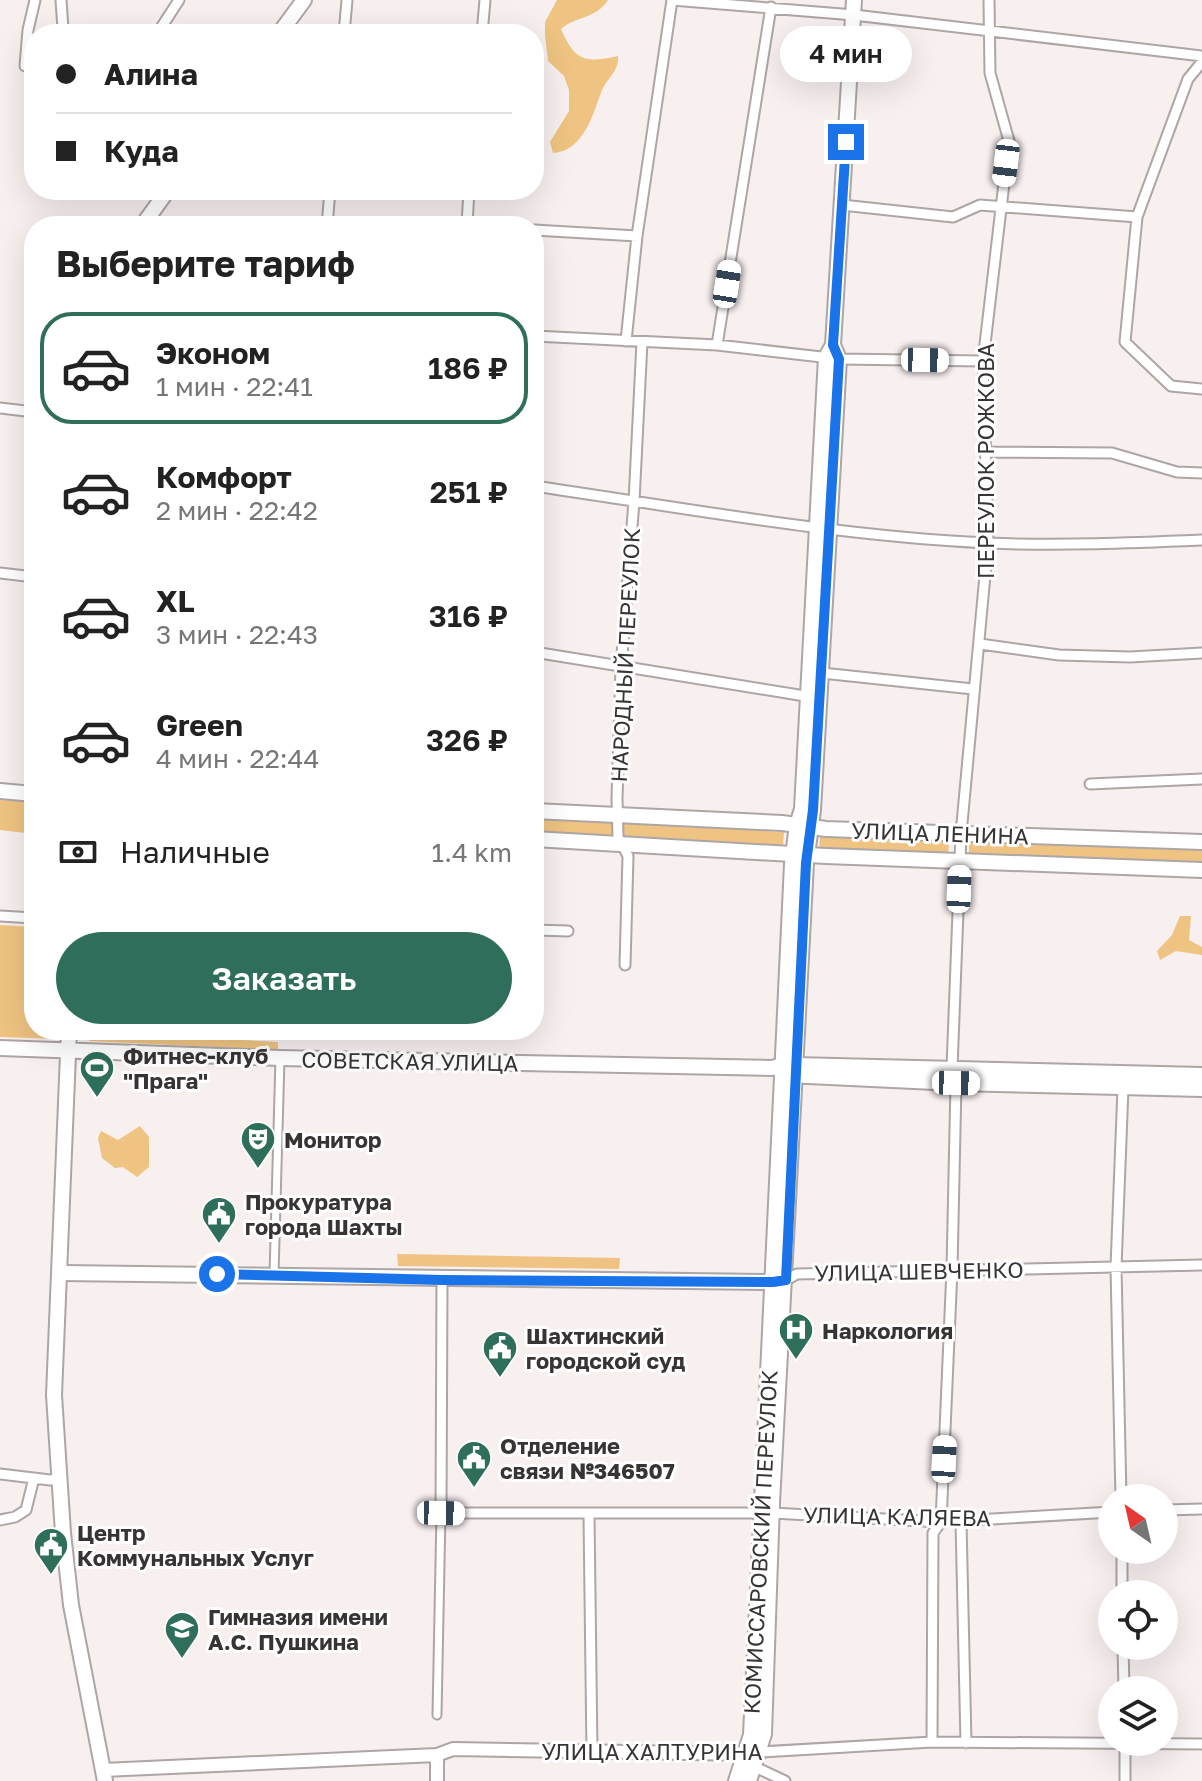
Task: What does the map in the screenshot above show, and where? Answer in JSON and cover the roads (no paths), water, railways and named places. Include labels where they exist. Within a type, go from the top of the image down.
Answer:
[{"type":"main road","points":[[286,24],[304,0]]},
{"type":"main road","name":"КОМИССАРОВСКИЙ ПЕРЕУЛОК","points":[[736,1781],[751,1735],[779,1281],[785,1069],[803,826],[813,810],[814,697],[854,8]]},
{"type":"main road","name":"КОМИССАРОВСКИЙ ПЕРЕУЛОК","points":[[814,697],[822,673],[823,528]]},
{"type":"main road","points":[[0,791],[24,793]]},
{"type":"main road","name":"УЛИЦА ЛЕНИНА","points":[[544,812],[961,834],[1202,842]]},
{"type":"main road","name":"УЛИЦА ЛЕНИНА","points":[[544,840],[800,855],[1202,870]]},
{"type":"main road","points":[[68,1040],[54,1395],[71,1605],[104,1776]]},
{"type":"main road","name":"СОВЕТСКАЯ УЛИЦА","points":[[0,1048],[280,1058],[785,1069],[954,1076],[1123,1088],[1202,1089]]},
{"type":"main road","name":"СОВЕТСКАЯ УЛИЦА","points":[[954,1076],[1202,1075]]},
{"type":"main road","name":"УЛИЦА ШЕВЧЕНКО","points":[[61,1273],[442,1280],[779,1281]]},
{"type":"main road","name":"КОМИССАРОВСКИЙ ПЕРЕУЛОК","points":[[752,1774],[764,1734],[766,1513]]},
{"type":"street","points":[[29,24],[35,0]]},
{"type":"street","points":[[61,0],[63,24]]},
{"type":"street","points":[[163,24],[179,0]]},
{"type":"street","points":[[345,24],[347,0]]},
{"type":"street","points":[[483,24],[485,0]]},
{"type":"street","points":[[626,341],[637,236],[672,0],[771,7],[854,8],[988,30],[1202,56]]},
{"type":"street","name":"ПЕРЕУЛОК РОЖКОВА","points":[[932,1742],[933,1533],[941,1522],[952,1269],[961,834],[988,543],[983,361],[1009,141],[990,73],[989,0]]},
{"type":"street","points":[[717,345],[771,7]]},
{"type":"street","points":[[1202,62],[1188,79],[1137,217],[1125,342],[1171,386],[1202,389]]},
{"type":"street","points":[[842,205],[953,217],[980,205],[1137,217]]},
{"type":"street","points":[[544,231],[637,236]]},
{"type":"street","points":[[544,337],[983,361]]},
{"type":"street","name":"НАРОДНЫЙ ПЕРЕУЛОК","points":[[625,965],[628,856],[618,837],[621,668],[642,342]]},
{"type":"street","points":[[0,408],[24,411]]},
{"type":"street","points":[[985,452],[1112,453],[1177,472],[1202,473]]},
{"type":"street","points":[[544,488],[823,528],[988,543],[1202,540]]},
{"type":"street","points":[[0,573],[24,576]]},
{"type":"street","points":[[980,644],[1059,655],[1130,657],[1202,653]]},
{"type":"street","points":[[544,654],[814,697]]},
{"type":"street","points":[[822,673],[973,689]]},
{"type":"street","points":[[1090,784],[1202,779]]},
{"type":"street","points":[[0,916],[24,917]]},
{"type":"street","points":[[544,930],[568,931]]},
{"type":"street","points":[[274,1275],[280,1058]]},
{"type":"street","points":[[1121,1484],[1116,1267],[1123,1088]]},
{"type":"street","name":"УЛИЦА ШЕВЧЕНКО","points":[[779,1281],[797,1274],[1202,1265]]},
{"type":"street","points":[[437,1715],[442,1280]]},
{"type":"street","points":[[0,1474],[61,1479]]},
{"type":"street","points":[[0,1520],[15,1517],[26,1510],[34,1478]]},
{"type":"street","points":[[1178,1510],[1202,1509]]},
{"type":"street","name":"УЛИЦА КАЛЯЕВА","points":[[441,1513],[766,1513],[961,1522],[1098,1513]]},
{"type":"street","points":[[589,1515],[592,1752]]},
{"type":"street","points":[[961,1522],[966,1743]]},
{"type":"street","name":"УЛИЦА ХАЛТУРИНА","points":[[104,1776],[437,1755],[453,1749],[744,1755],[932,1742],[1098,1743]]},
{"type":"street","name":"УЛИЦА ХАЛТУРИНА","points":[[1178,1744],[1202,1744]]},
{"type":"street","points":[[437,1755],[437,1781]]},
{"type":"street","points":[[1125,1756],[1125,1781]]},
{"type":"street","name":"УЛИЦА ХАЛТУРИНА","points":[[752,1774],[785,1781]]},
{"type":"place","name":"Фитнес-клуб \"Прага\"","points":[[97,1099]]},
{"type":"place","name":"Монитор","points":[[258,1170]]},
{"type":"place","name":"Прокуратура города Шахты","points":[[219,1245]]},
{"type":"place","name":"Наркология","points":[[796,1361]]},
{"type":"place","name":"Шахтинский городской суд","points":[[500,1379]]},
{"type":"place","name":"Отделение связи №346507","points":[[474,1489]]},
{"type":"place","name":"Центр Коммунальных Услуг","points":[[51,1576]]},
{"type":"place","name":"Гимназия имени А.С. Пушкина","points":[[182,1660]]}]
